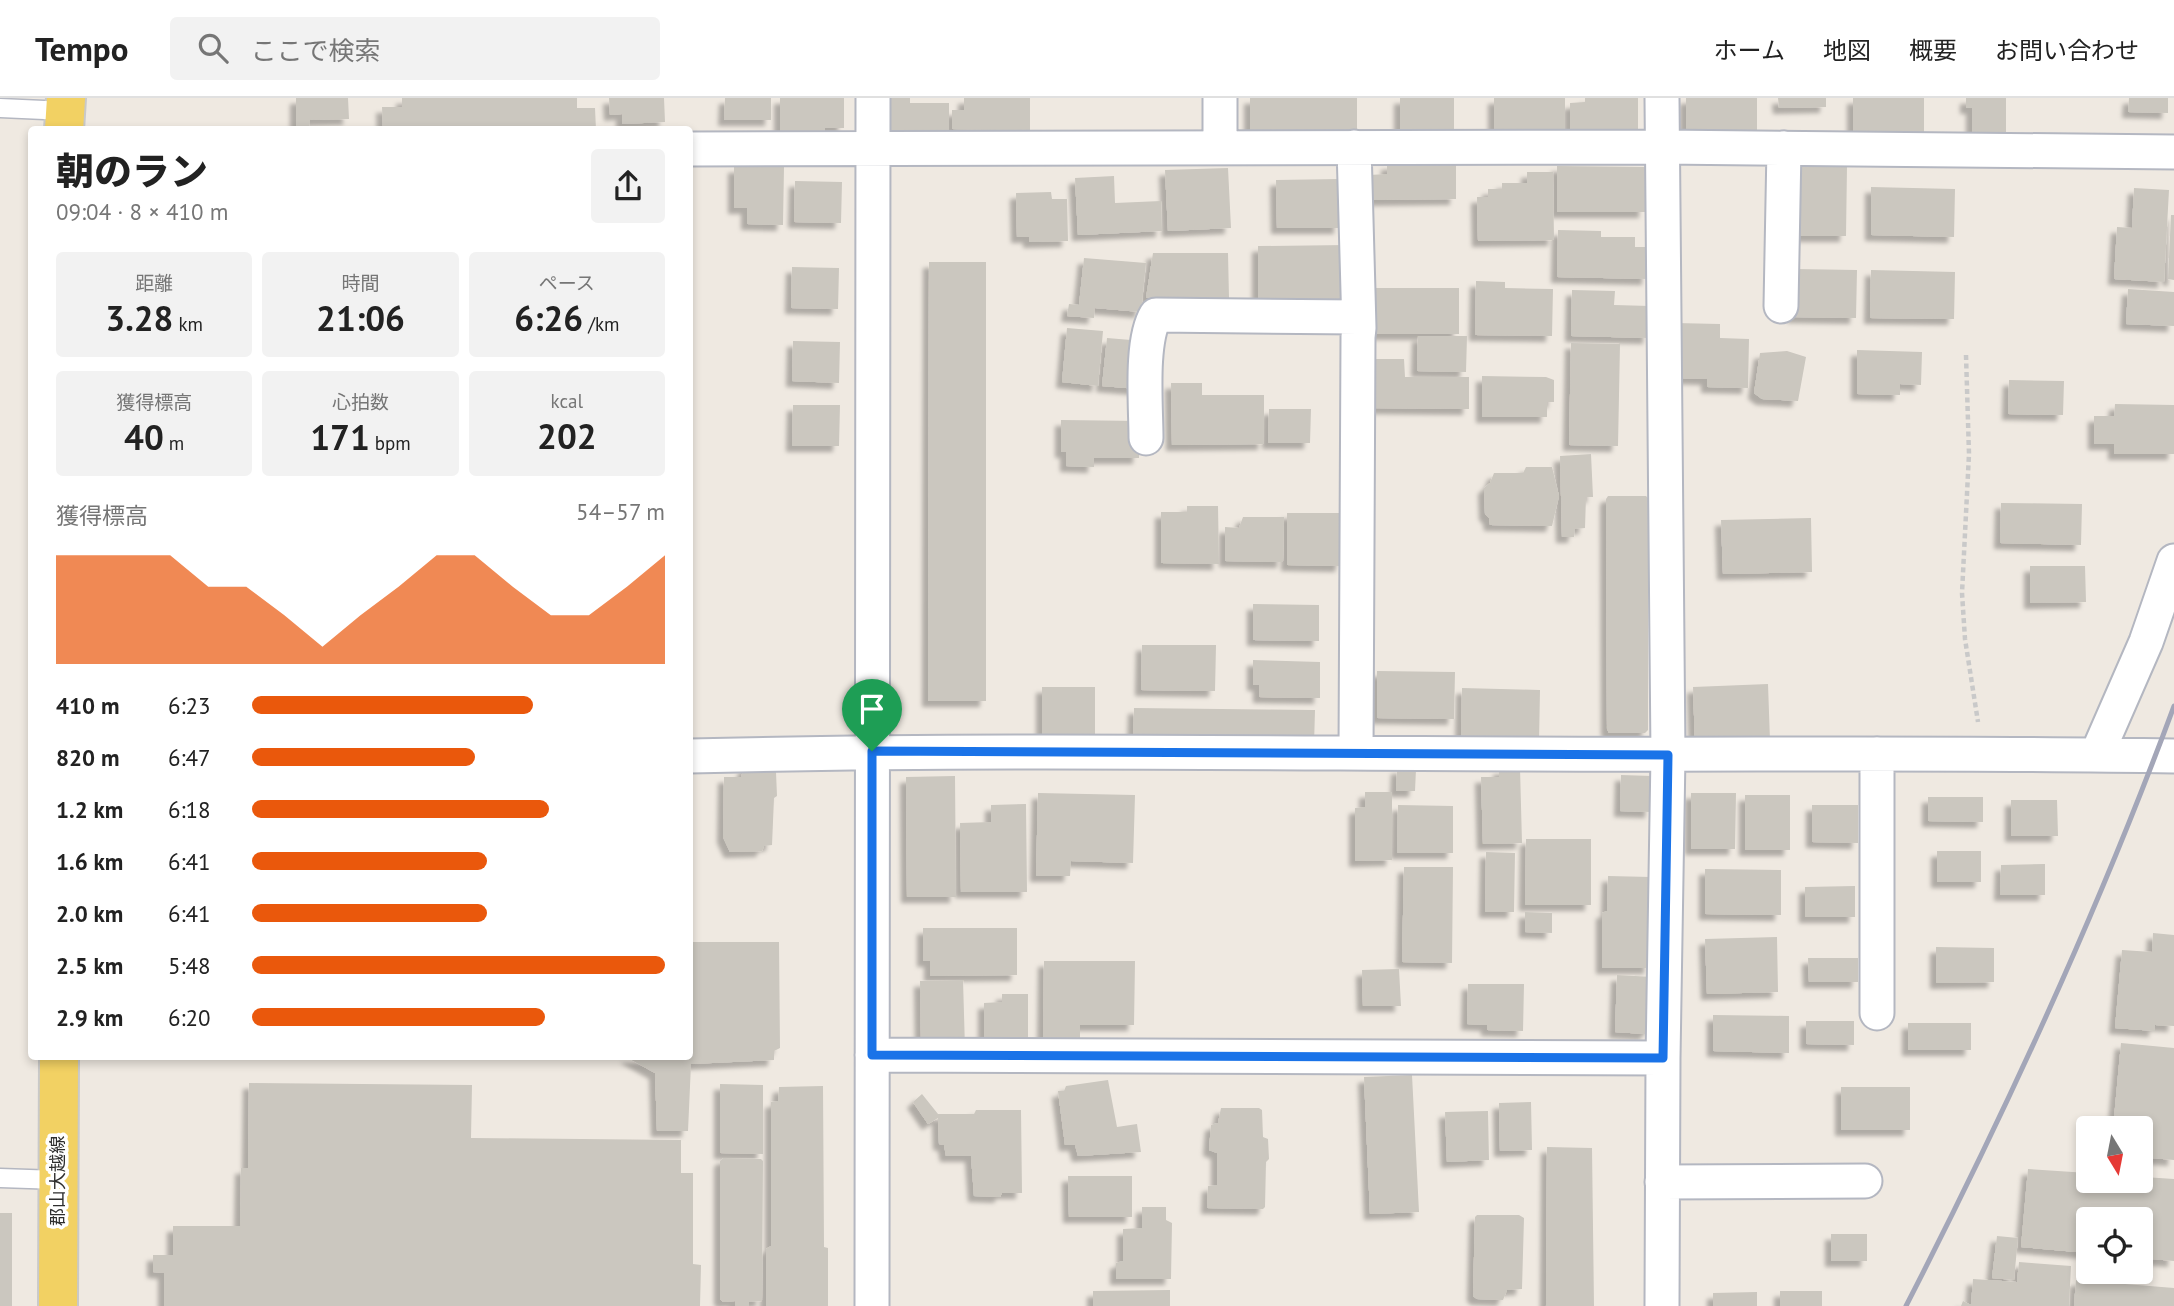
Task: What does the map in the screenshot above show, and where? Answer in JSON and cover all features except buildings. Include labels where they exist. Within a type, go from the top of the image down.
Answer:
[{"type":"main road","name":"郡山大越線","points":[[58,1306],[59,1060]]},
{"type":"street","points":[[872,1306],[873,98]]},
{"type":"street","points":[[1220,98],[1220,147]]},
{"type":"street","points":[[1662,98],[1668,755],[1662,1306]]},
{"type":"street","points":[[1354,147],[1358,317],[1356,753]]},
{"type":"street","points":[[693,149],[1662,147],[2174,152]]},
{"type":"street","points":[[1781,306],[1784,148]]},
{"type":"street","points":[[1146,438],[1145,376],[1150,324],[1156,315],[1358,317]]},
{"type":"street","points":[[2097,754],[2146,642],[2174,561]]},
{"type":"street","points":[[693,756],[872,751],[2174,755]]},
{"type":"street","points":[[1877,754],[1877,1013]]},
{"type":"street","points":[[872,1055],[1663,1058]]},
{"type":"street","points":[[1662,1182],[1865,1181]]},
{"type":"lane","points":[[0,108],[65,113]]},
{"type":"lane","points":[[0,1178],[58,1180]]},
{"type":"path","points":[[1966,355],[1969,454],[1962,593],[1965,639],[1983,754]]},
{"type":"railway","points":[[1906,1306],[2049,1010],[2114,859],[2174,706]]},
{"type":"route","points":[[872,751],[1668,755],[1663,1058],[872,1055],[872,751]]}]
